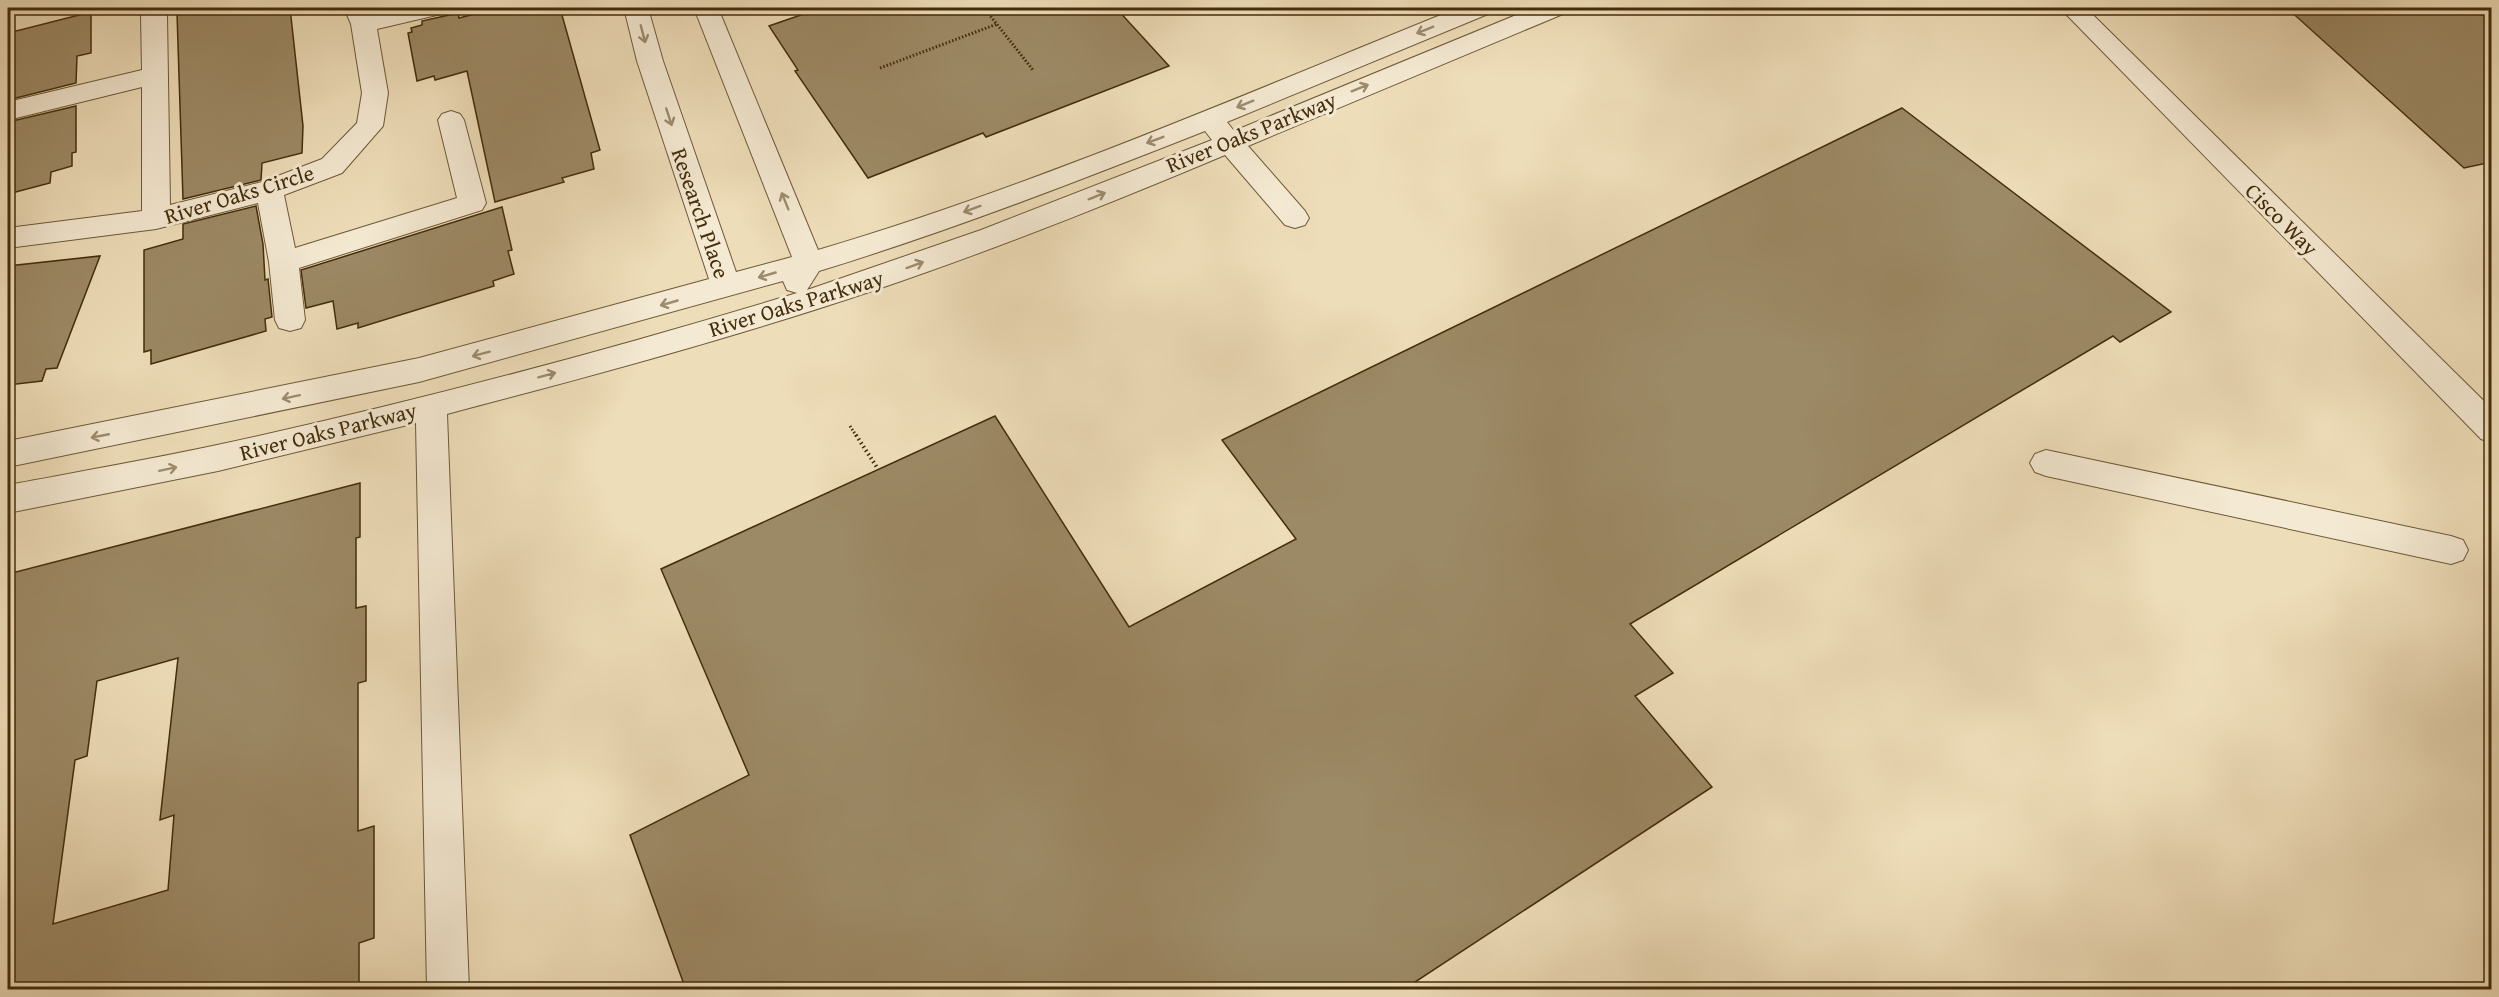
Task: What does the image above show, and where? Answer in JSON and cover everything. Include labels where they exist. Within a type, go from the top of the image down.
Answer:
[{"type":"street","points":[[360,16],[432,8]]},
{"type":"street","name":"Research Place","points":[[636,8],[650,61],[726,287],[779,309]]},
{"type":"street","points":[[706,8],[809,263],[779,309]]},
{"type":"street","name":"River Oaks Parkway","points":[[8,454],[419,370],[809,263],[954,216],[1209,119],[1479,8]]},
{"type":"street","name":"Cisco Way","points":[[2072,8],[2492,430]]},
{"type":"street","name":"River Oaks Parkway","points":[[8,499],[95,484],[240,453],[431,406],[779,309],[906,269],[1021,227],[1541,10]]},
{"type":"street","points":[[154,16],[156,219]]},
{"type":"street","name":"River Oaks Circle","points":[[8,238],[156,219],[269,190],[332,166],[370,126],[375,93],[360,16]]},
{"type":"street","points":[[8,111],[154,75]]},
{"type":"street","points":[[1209,119],[1295,218]]},
{"type":"street","points":[[284,262],[472,203],[451,120]]},
{"type":"street","points":[[269,190],[284,262],[290,320]]},
{"type":"street","points":[[431,406],[448,990]]},
{"type":"street","points":[[2046,463],[2451,550]]},
{"type":"path","points":[[984,8],[1033,70]]},
{"type":"path","points":[[880,68],[997,24]]},
{"type":"path","points":[[850,426],[878,469]]},
{"type":"building","points":[[200,8],[290,8],[303,126],[302,153],[262,163],[261,180],[183,199],[177,13]]},
{"type":"building","points":[[498,8],[560,8],[600,150],[591,153],[594,169],[562,178],[564,182],[495,202],[467,71],[435,80],[434,76],[417,81],[408,33],[412,32],[411,28],[422,25],[422,21],[458,13],[459,18]]},
{"type":"building","points":[[821,8],[1116,8],[1169,66],[986,137],[983,133],[868,178],[795,71],[798,70],[769,26]]},
{"type":"building","points":[[2287,8],[2492,8],[2492,162],[2464,168]]},
{"type":"building","points":[[91,12],[91,53],[77,56],[76,83],[8,100],[8,33]]},
{"type":"building","points":[[76,106],[76,152],[72,153],[72,166],[51,172],[50,183],[8,194],[8,122]]},
{"type":"building","points":[[1902,108],[2171,312],[2120,342],[2113,336],[1630,624],[1673,673],[1635,696],[1712,787],[1403,990],[686,990],[630,835],[749,775],[661,569],[995,416],[1129,627],[1296,539],[1222,440]]},
{"type":"building","points":[[256,206],[272,317],[265,319],[266,331],[151,364],[151,350],[144,352],[144,250],[183,239],[183,224]]},
{"type":"building","points":[[502,207],[512,250],[508,251],[514,274],[493,281],[494,286],[358,328],[358,323],[337,329],[333,301],[306,308],[301,270]]},
{"type":"building","points":[[100,256],[57,368],[46,369],[42,381],[8,385],[8,266]]},
{"type":"building","points":[[360,483],[360,537],[356,538],[356,608],[366,606],[366,681],[358,683],[358,831],[374,826],[374,938],[359,943],[359,990],[8,990],[8,574]],"holes":[[[178,658],[160,820],[174,815],[168,890],[53,924],[75,760],[87,756],[97,681]]]}]
